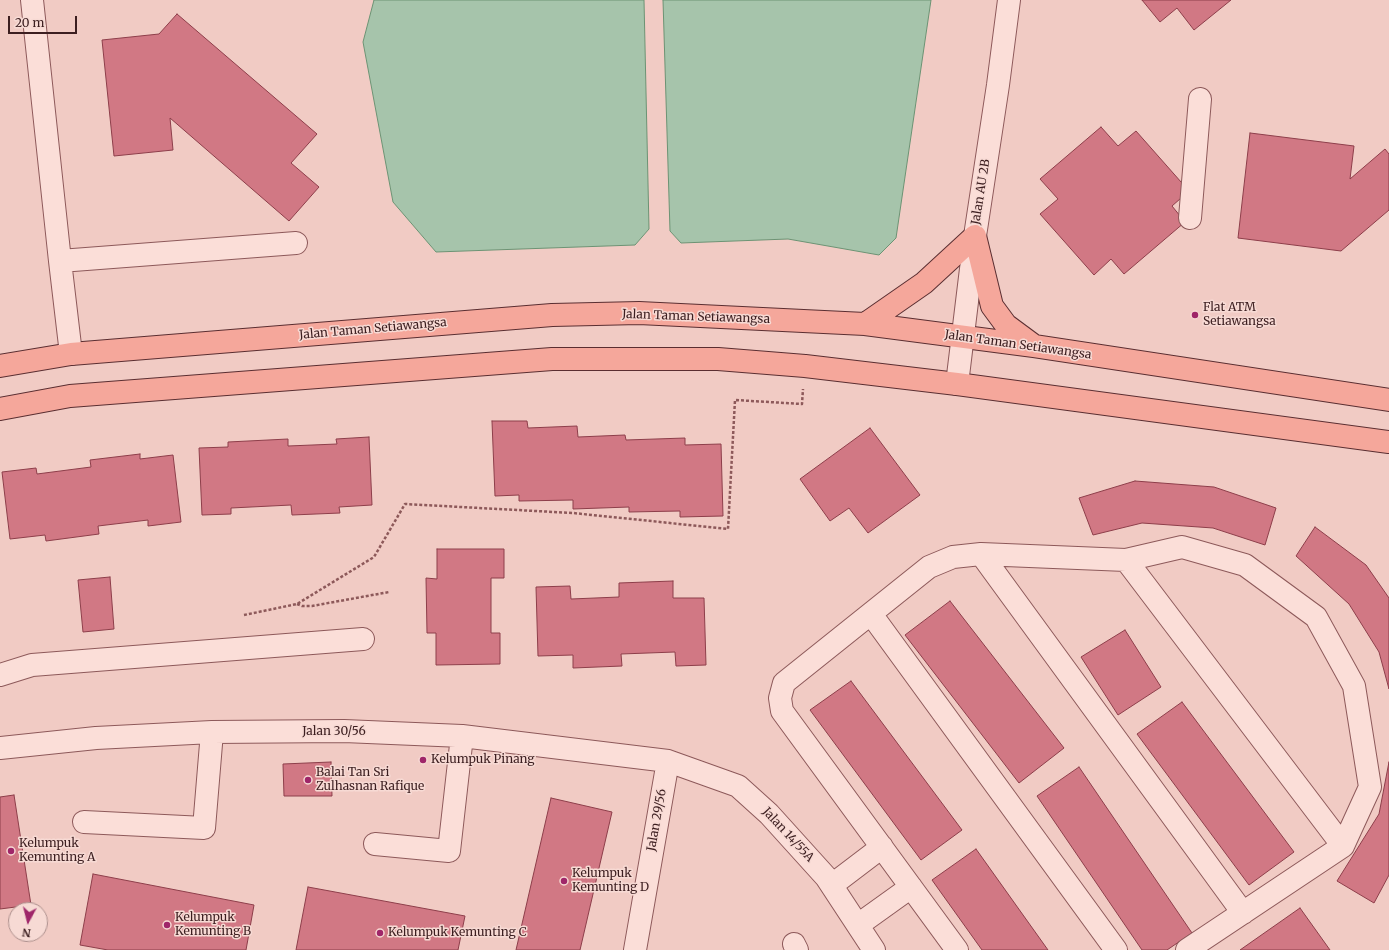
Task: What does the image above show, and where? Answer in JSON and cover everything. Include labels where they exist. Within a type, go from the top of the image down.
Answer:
[{"type":"main road","points":[[865,324],[924,283],[975,236],[992,306],[1006,325],[1034,346]]},
{"type":"main road","name":"Jalan Taman Setiawangsa","points":[[0,366],[71,354],[552,314],[639,313],[865,324],[1034,346],[1389,400]]},
{"type":"main road","points":[[0,409],[70,396],[552,359],[718,359],[805,366],[957,384],[1389,442]]},
{"type":"street","points":[[32,0],[71,354]]},
{"type":"street","name":"Jalan AU 2B","points":[[957,384],[975,236],[998,85],[1009,0]]},
{"type":"street","points":[[1190,218],[1200,99]]},
{"type":"street","points":[[60,261],[296,243]]},
{"type":"street","points":[[957,950],[782,711],[780,698],[784,683],[929,567],[953,557],[981,554],[1126,560],[1182,547],[1245,565],[1316,617],[1354,686],[1370,787],[1343,846],[1188,950]]},
{"type":"street","points":[[981,554],[1243,912]]},
{"type":"street","points":[[1126,560],[1343,846]]},
{"type":"street","points":[[871,614],[1116,950]]},
{"type":"street","points":[[0,675],[32,665],[363,640]]},
{"type":"street","name":"Jalan 30/56","points":[[0,748],[96,738],[212,732],[344,731],[462,736],[668,762]]},
{"type":"street","points":[[84,822],[204,828],[212,732]]},
{"type":"street","points":[[375,844],[449,851],[462,736]]},
{"type":"street","name":"Jalan 14/55A","points":[[668,762],[738,786],[769,814],[826,878],[874,950]]},
{"type":"street","name":"Jalan 29/56","points":[[635,950],[668,762]]},
{"type":"street","points":[[832,886],[882,847]]},
{"type":"street","points":[[858,925],[911,887]]},
{"type":"path","points":[[244,615],[297,604],[374,557],[405,504],[573,513],[728,529],[735,400],[802,404]]},
{"type":"path","points":[[297,604],[302,606],[312,606],[389,592]]},
{"type":"shaded area","points":[[374,0],[644,0],[649,229],[635,245],[436,252],[393,202],[363,42]]},
{"type":"shaded area","points":[[663,0],[931,0],[896,238],[879,255],[788,239],[681,243],[670,231]]},
{"type":"building","points":[[1142,0],[1231,0],[1194,30],[1177,8],[1160,22]]},
{"type":"building","points":[[177,14],[317,134],[291,163],[319,187],[289,221],[170,118],[173,150],[114,156],[102,40],[159,34]]},
{"type":"building","points":[[1101,127],[1118,146],[1136,131],[1189,191],[1172,206],[1185,222],[1124,274],[1111,259],[1094,275],[1040,214],[1058,199],[1040,179]]},
{"type":"building","points":[[1250,133],[1354,146],[1350,179],[1385,149],[1389,154],[1389,210],[1341,251],[1238,238]]},
{"type":"building","points":[[492,421],[527,421],[528,428],[577,426],[578,437],[625,435],[626,440],[685,438],[685,445],[721,444],[723,516],[680,517],[680,511],[629,512],[629,507],[573,509],[573,500],[519,501],[519,495],[495,496]]},
{"type":"building","points":[[870,428],[920,495],[868,533],[849,508],[830,521],[800,479]]},
{"type":"building","points":[[369,437],[372,505],[339,507],[340,513],[292,515],[291,505],[231,508],[231,514],[202,515],[199,448],[228,447],[228,442],[288,439],[288,446],[337,444],[336,439]]},
{"type":"building","points":[[140,454],[140,459],[173,455],[181,522],[148,526],[148,520],[98,526],[99,534],[46,541],[45,535],[10,539],[2,472],[36,468],[37,474],[91,467],[90,460]]},
{"type":"building","points":[[1135,481],[1214,487],[1276,508],[1265,545],[1213,528],[1142,523],[1093,535],[1079,498]]},
{"type":"building","points":[[1315,527],[1366,565],[1389,598],[1389,689],[1379,652],[1349,604],[1296,556]]},
{"type":"building","points":[[437,549],[504,549],[504,578],[491,578],[491,633],[500,633],[500,664],[436,665],[436,633],[427,633],[426,578],[437,579]]},
{"type":"building","points":[[110,577],[114,629],[83,632],[78,580]]},
{"type":"building","points":[[673,581],[673,598],[704,598],[706,665],[676,666],[675,652],[621,654],[622,666],[573,668],[573,655],[538,656],[536,587],[570,586],[571,599],[619,597],[619,583]]},
{"type":"building","points":[[950,601],[1064,748],[1019,783],[905,635]]},
{"type":"building","points":[[1125,630],[1161,687],[1118,715],[1081,657]]},
{"type":"building","points":[[851,681],[962,830],[921,860],[810,710]]},
{"type":"building","points":[[1182,702],[1294,852],[1249,885],[1137,734]]},
{"type":"building","name":"Balai Tan Sri Zulhasnan Rafique","points":[[331,762],[332,796],[284,796],[283,764]]},
{"type":"building","points":[[1389,762],[1389,875],[1374,903],[1337,881],[1379,814]]},
{"type":"building","points":[[1079,767],[1192,933],[1167,950],[1142,950],[1037,796]]},
{"type":"building","name":"Kelumpuk Kemunting A","points":[[14,795],[31,902],[8,902],[8,908],[0,909],[0,797]]},
{"type":"building","name":"Kelumpuk Kemunting D","points":[[551,798],[612,812],[580,950],[516,950]]},
{"type":"building","points":[[976,849],[1048,950],[982,950],[932,880]]},
{"type":"building","name":"Kelumpuk Kemunting B","points":[[93,874],[254,905],[246,950],[108,950],[80,945]]},
{"type":"building","name":"Kelumpuk Kemunting C","points":[[308,887],[465,916],[458,950],[296,950]]},
{"type":"building","points":[[1300,908],[1330,950],[1240,950]]},
{"type":"place","name":"Flat ATM Setiawangsa","points":[[1195,315]]},
{"type":"place","name":"Kelumpuk Pinang","points":[[423,760]]},
{"type":"place","name":"Balai Tan Sri Zulhasnan Rafique","points":[[308,780]]},
{"type":"place","name":"Kelumpuk Kemunting A","points":[[11,851]]},
{"type":"place","name":"Kelumpuk Kemunting D","points":[[564,881]]},
{"type":"place","name":"Kelumpuk Kemunting B","points":[[167,925]]},
{"type":"place","name":"Kelumpuk Kemunting C","points":[[380,933]]}]
